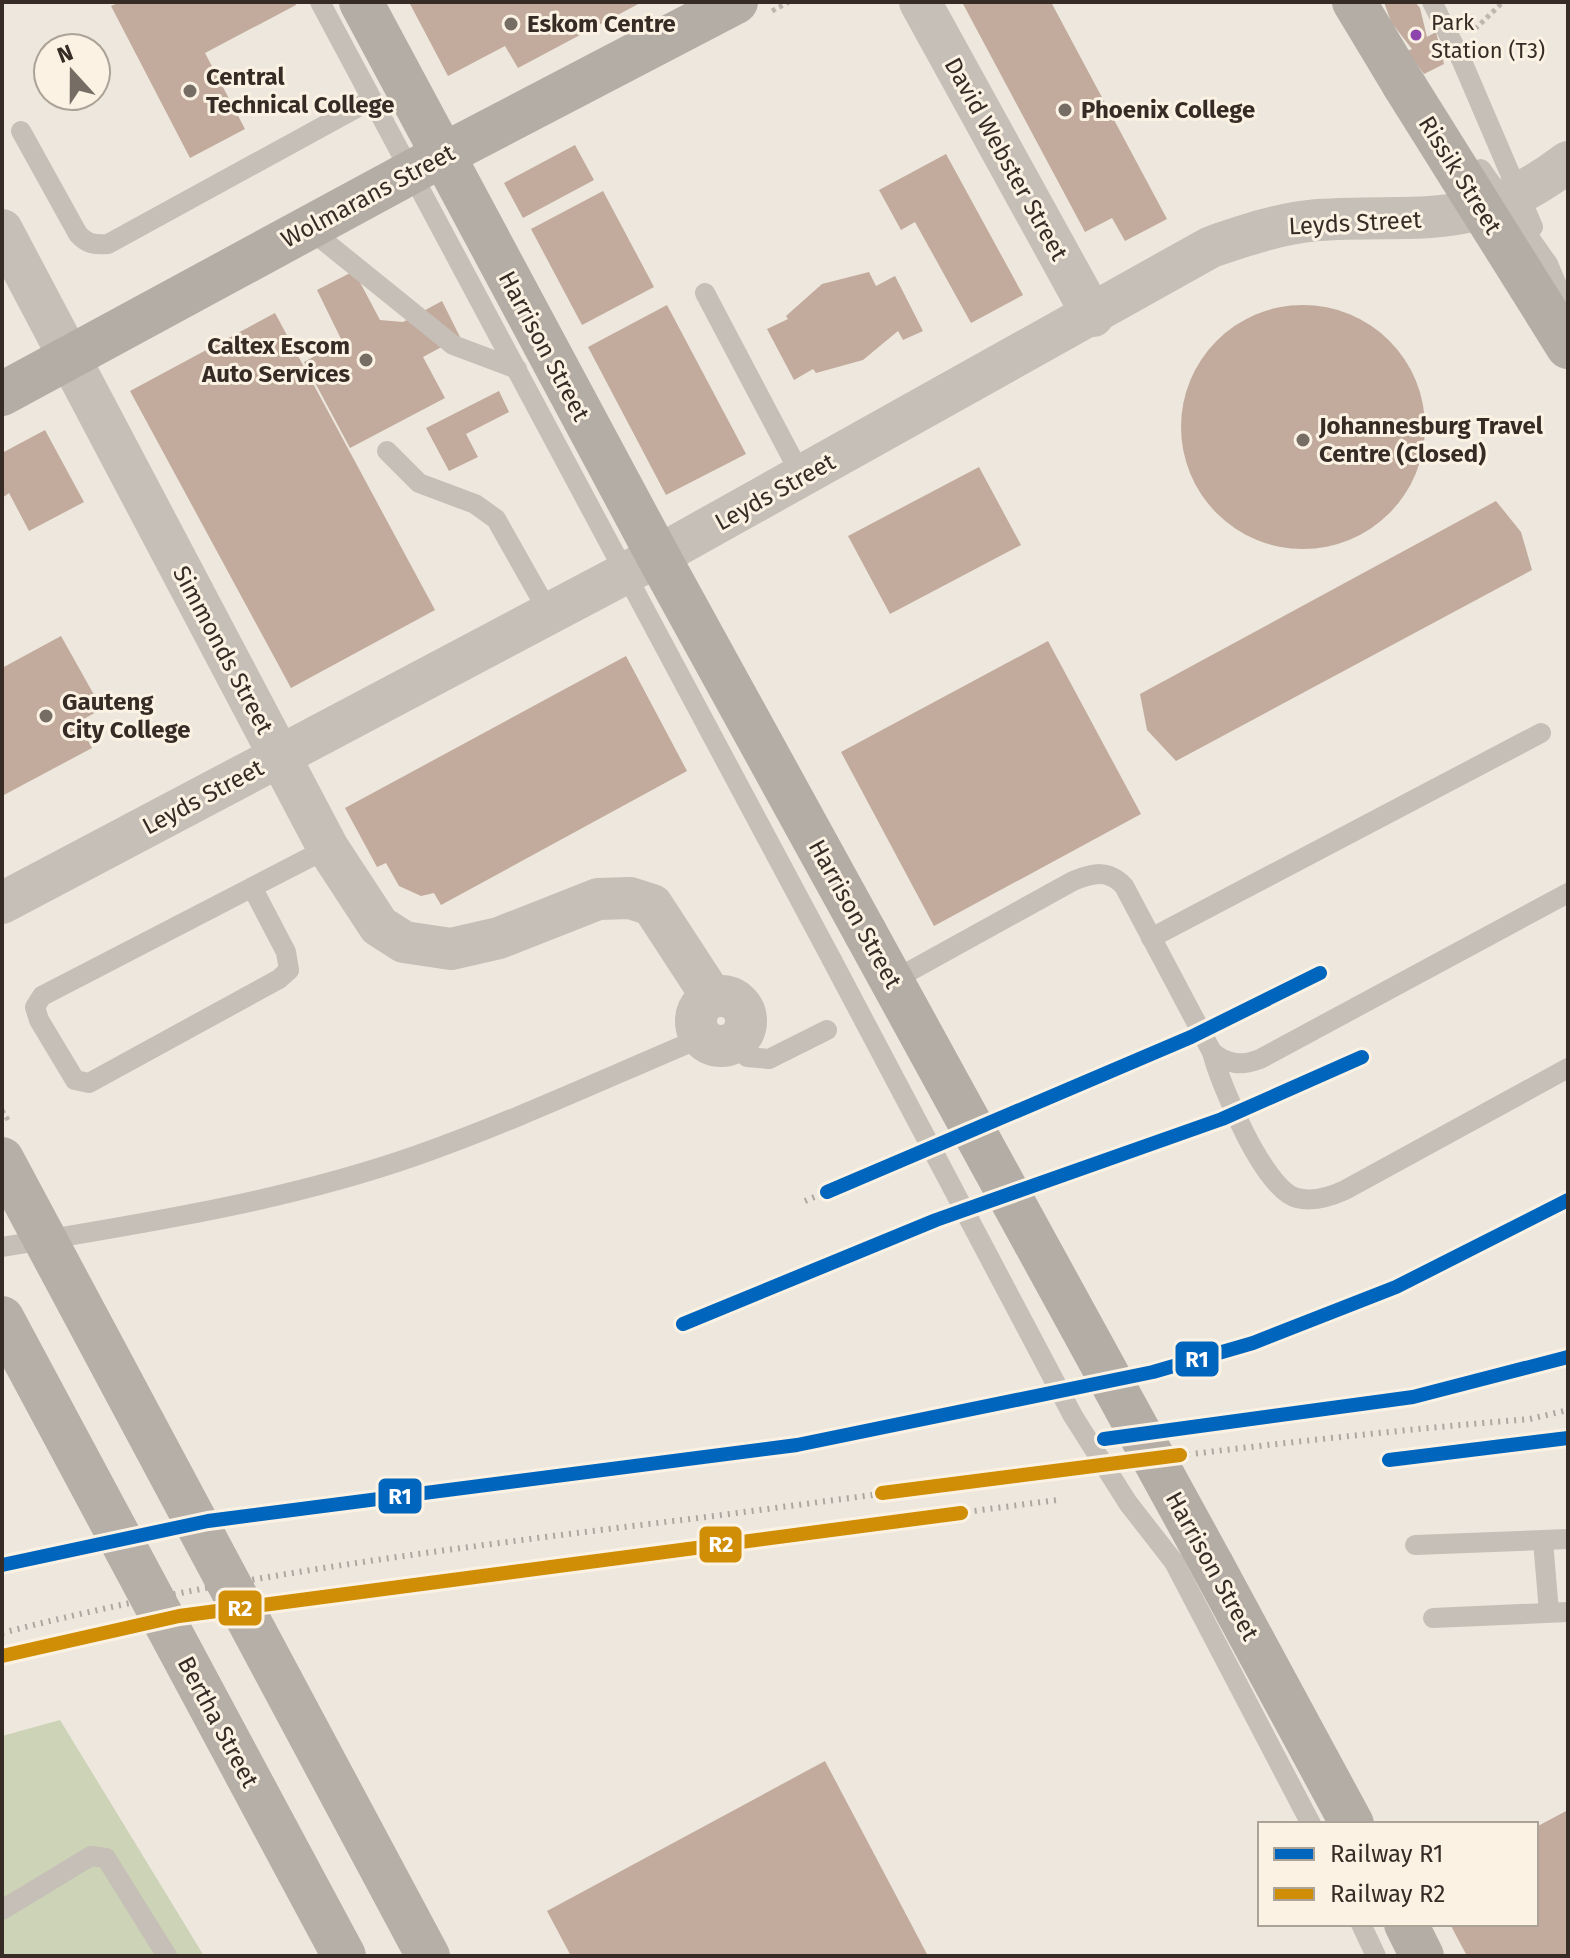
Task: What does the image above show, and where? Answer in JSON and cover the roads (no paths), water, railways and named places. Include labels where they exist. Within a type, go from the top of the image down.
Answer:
[{"type":"main road","name":"Harrison Street","points":[[361,2],[426,164],[641,565],[866,934],[1193,1564],[1351,1822]]},
{"type":"main road","name":"Wolmarans Street","points":[[2,394],[426,164],[736,2]]},
{"type":"main road","name":"Rissik Street","points":[[1354,2],[1411,81],[1568,347]]},
{"type":"main road","points":[[1407,1926],[1422,1956]]},
{"type":"street","name":"David Webster Street","points":[[920,2],[1093,316]]},
{"type":"street","name":"Leyds Street","points":[[2,903],[641,565],[1093,316],[1149,279],[1211,247],[1265,229],[1316,220],[1464,215],[1498,205],[1537,185],[1568,162]]},
{"type":"street","name":"Simmonds Street","points":[[2,230],[328,848],[379,926],[404,942],[451,949],[499,938],[598,899],[630,898],[652,905],[712,997],[696,1015],[696,1027],[718,1040]]},
{"type":"street","points":[[2,1159],[428,1956]]},
{"type":"street","name":"Bertha Street","points":[[2,1318],[344,1956]]},
{"type":"lane","points":[[320,2],[371,100],[426,164],[517,369],[641,565],[832,960],[1073,1416],[1128,1503],[1193,1564],[1310,1822]]},
{"type":"lane","points":[[1373,2],[1411,81],[1548,264]]},
{"type":"lane","points":[[1432,2],[1458,54],[1568,311]]},
{"type":"lane","points":[[21,131],[78,234],[86,243],[108,244],[371,100]]},
{"type":"lane","points":[[308,228],[453,345],[517,369]]},
{"type":"lane","points":[[705,293],[802,477]]},
{"type":"lane","points":[[387,451],[419,483],[475,504],[496,519],[549,613]]},
{"type":"lane","points":[[1151,938],[1533,737]]},
{"type":"lane","points":[[252,887],[286,952],[289,970],[279,979],[89,1083],[75,1080],[39,1020],[35,1007],[42,996],[252,887],[328,848]]},
{"type":"lane","points":[[892,981],[1088,874],[1101,873],[1115,877],[1212,1052],[1220,1082],[1273,1180],[1296,1198],[1330,1197],[1345,1190],[1568,1068]]},
{"type":"lane","points":[[1212,1052],[1232,1063],[1247,1064],[1260,1059],[1568,893]]},
{"type":"lane","points":[[2,1247],[132,1225],[328,1182],[414,1156],[718,1040],[747,1057],[769,1059],[827,1030]]},
{"type":"lane","points":[[1415,1545],[1568,1539]]},
{"type":"lane","points":[[1433,1618],[1559,1612],[1543,1541]]},
{"type":"lane","points":[[2,1910],[91,1856],[106,1858],[167,1956]]},
{"type":"lane","points":[[1362,1926],[1376,1956]]},
{"type":"railway","points":[[805,1201],[1191,1037],[1320,973]]},
{"type":"railway","points":[[683,1324],[936,1220],[1222,1119],[1362,1057]]},
{"type":"railway","points":[[2,1565],[208,1521],[797,1445],[1153,1372],[1253,1343],[1396,1287],[1568,1200]]},
{"type":"railway","points":[[2,1633],[182,1593],[364,1562],[1129,1462],[1329,1438],[1530,1419],[1568,1410]]},
{"type":"railway","points":[[2,1656],[179,1616],[1057,1500]]},
{"type":"rail line","name":"R1","points":[[827,1192],[1191,1037],[1320,973]]},
{"type":"rail line","name":"R1","points":[[683,1324],[936,1220],[1222,1119],[1362,1057]]},
{"type":"rail line","name":"R1","points":[[2,1565],[208,1521],[797,1445],[1153,1372],[1253,1343],[1396,1287],[1568,1200]]},
{"type":"rail line","name":"R1","points":[[1104,1439],[1413,1397],[1568,1357]]},
{"type":"rail line","name":"R1","points":[[1389,1460],[1568,1438]]},
{"type":"rail line","name":"R2","points":[[882,1493],[1180,1455]]},
{"type":"rail line","name":"R2","points":[[2,1656],[179,1616],[961,1513]]},
{"type":"place","name":"Eskom Centre","points":[[511,24]]},
{"type":"place","name":"Park Station (T3)","points":[[1416,35]]},
{"type":"place","name":"Central Technical College","points":[[190,91]]},
{"type":"place","name":"Phoenix College","points":[[1065,110]]},
{"type":"place","name":"Caltex Escom Auto Services","points":[[366,360]]},
{"type":"place","name":"Johannesburg Travel Centre (Closed)","points":[[1303,440]]},
{"type":"place","name":"Gauteng City College","points":[[46,716]]}]
